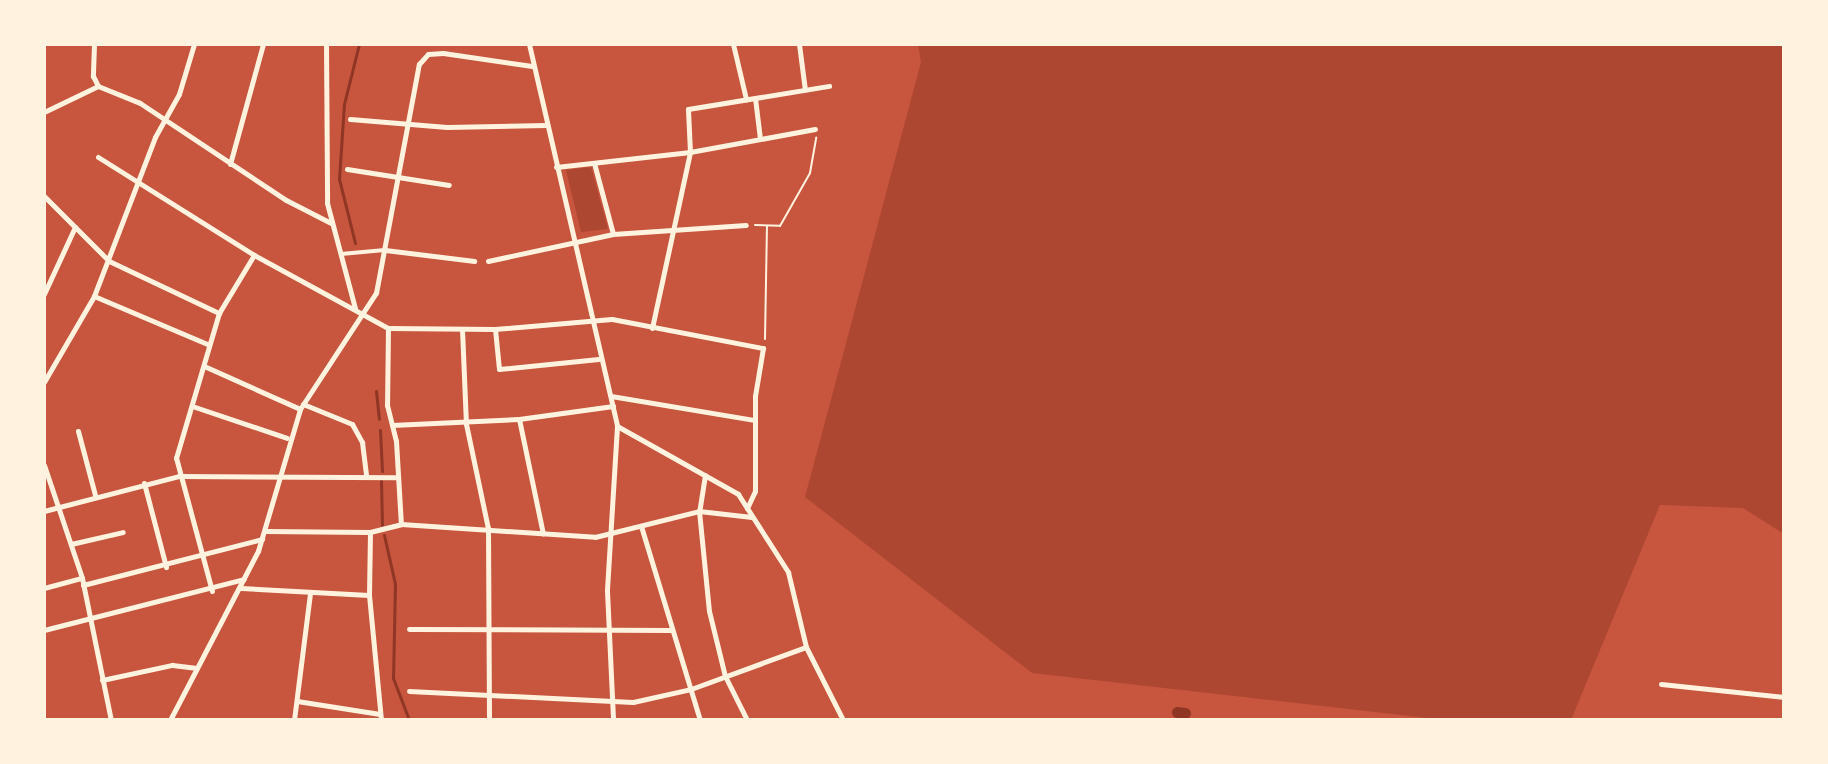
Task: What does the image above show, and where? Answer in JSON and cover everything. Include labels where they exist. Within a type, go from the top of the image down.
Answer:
[{"type":"street","points":[[94,44],[93,76],[98,86],[165,118],[230,164],[331,223]]},
{"type":"street","points":[[44,382],[94,296],[165,118],[179,94],[194,44]]},
{"type":"street","points":[[230,164],[263,44]]},
{"type":"street","points":[[326,44],[329,129],[324,166],[331,223],[356,309]]},
{"type":"street","points":[[529,44],[593,320],[599,359],[617,426],[610,535],[609,632],[613,720]]},
{"type":"street","points":[[733,44],[746,99]]},
{"type":"street","points":[[799,44],[805,90]]},
{"type":"street","points":[[170,720],[195,668],[241,588],[263,538],[287,438],[301,407],[376,293],[423,58],[443,53],[532,66]]},
{"type":"street","points":[[44,114],[98,86]]},
{"type":"street","points":[[652,328],[690,152],[688,109],[829,86]]},
{"type":"street","points":[[755,98],[760,139]]},
{"type":"street","points":[[350,119],[408,124],[546,125]]},
{"type":"street","points":[[556,167],[690,152],[815,129]]},
{"type":"street","points":[[98,157],[254,255],[366,312],[388,328],[495,329],[593,320],[763,348],[755,420],[755,491],[747,508]]},
{"type":"street","points":[[594,163],[613,234]]},
{"type":"street","points":[[347,169],[449,185]]},
{"type":"street","points":[[44,196],[109,261],[219,313]]},
{"type":"street","points":[[488,261],[613,234],[674,226],[746,225]]},
{"type":"street","points":[[44,294],[75,227]]},
{"type":"street","points":[[341,254],[385,250],[474,261]]},
{"type":"street","points":[[212,591],[176,458],[219,313],[254,255]]},
{"type":"street","points":[[94,296],[208,344]]},
{"type":"street","points":[[388,328],[386,396],[392,425],[401,524]]},
{"type":"street","points":[[462,329],[466,424],[488,528],[489,720]]},
{"type":"street","points":[[495,329],[499,369],[599,359]]},
{"type":"street","points":[[204,366],[301,407],[352,424],[362,442],[366,477]]},
{"type":"street","points":[[611,396],[755,420]]},
{"type":"street","points":[[192,406],[287,438]]},
{"type":"street","points":[[392,425],[466,424],[613,406]]},
{"type":"street","points":[[519,419],[543,534]]},
{"type":"street","points":[[617,426],[738,494],[788,572],[806,647],[843,720]]},
{"type":"street","points":[[78,431],[95,496]]},
{"type":"street","points":[[44,465],[83,582],[111,720]]},
{"type":"street","points":[[705,475],[699,511],[709,611],[725,676],[747,720]]},
{"type":"street","points":[[44,511],[179,476],[398,477]]},
{"type":"street","points":[[144,483],[166,567]]},
{"type":"street","points":[[265,531],[370,532],[401,524],[543,534],[610,535],[699,511],[752,517]]},
{"type":"street","points":[[641,526],[700,720]]},
{"type":"street","points":[[71,544],[123,532]]},
{"type":"street","points":[[297,701],[381,717],[369,595],[370,532]]},
{"type":"street","points":[[44,588],[166,567],[263,538]]},
{"type":"street","points":[[44,630],[212,591],[245,579]]},
{"type":"street","points":[[241,588],[369,595]]},
{"type":"street","points":[[294,720],[310,593]]},
{"type":"street","points":[[409,629],[490,626],[609,632],[671,630]]},
{"type":"street","points":[[409,691],[611,698],[633,702],[691,689],[806,647]]},
{"type":"street","points":[[102,680],[172,665],[195,668]]},
{"type":"street","points":[[1661,684],[1784,697]]},
{"type":"path","points":[[746,225],[780,226],[810,173],[815,129]]},
{"type":"path","points":[[763,348],[769,317],[767,224]]},
{"type":"shaded area","points":[[918,44],[1784,44],[1784,534],[1743,508],[1660,505],[1571,720],[1427,718],[1032,673],[805,497],[921,62]]},
{"type":"shaded area","points":[[591,167],[608,229],[581,232],[566,170]]},
{"type":"waterway","points":[[355,243],[339,179],[344,104],[359,44]]},
{"type":"waterway","points":[[376,391],[379,419]]},
{"type":"waterway","points":[[380,430],[382,471]]},
{"type":"waterway","points":[[381,481],[382,525]]},
{"type":"waterway","points":[[384,535],[395,584],[393,678],[409,720]]},
{"type":"waterway","points":[[1177,712],[1185,713]]}]
